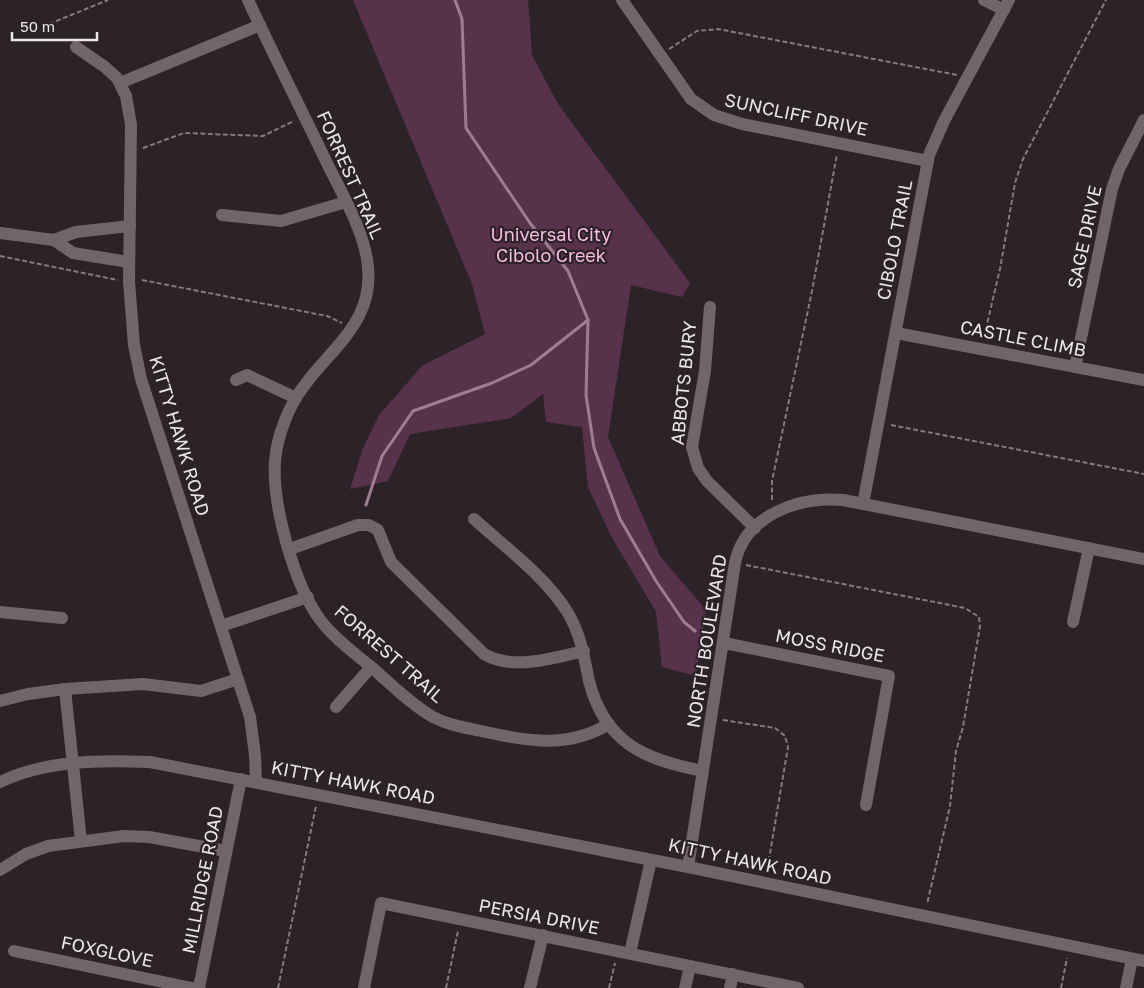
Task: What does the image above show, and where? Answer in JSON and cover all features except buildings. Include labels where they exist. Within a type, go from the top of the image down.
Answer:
[{"type":"street","name":"FORREST TRAIL","points":[[248,0],[346,202],[362,240],[368,261],[368,282],[364,304],[353,329],[296,398],[282,430],[275,460],[276,503],[290,549],[308,597],[320,620],[334,635],[421,709],[453,725],[528,741],[553,742],[583,736],[609,724]]},
{"type":"street","name":"SUNCLIFF DRIVE","points":[[622,0],[691,99],[714,115],[742,124],[928,160]]},
{"type":"street","points":[[984,0],[1007,5]]},
{"type":"street","name":"CIBOLO TRAIL","points":[[863,504],[928,160],[944,121],[1007,5]]},
{"type":"street","points":[[120,83],[260,25]]},
{"type":"street","name":"KITTY HAWK ROAD","points":[[76,47],[106,66],[120,83],[126,96],[131,152],[129,278],[134,345],[141,379],[250,717],[256,781],[688,867],[1138,960]]},
{"type":"street","name":"SAGE DRIVE","points":[[1075,367],[1112,189],[1119,168],[1144,120]]},
{"type":"street","points":[[222,215],[281,220],[346,202]]},
{"type":"street","points":[[54,240],[76,232],[130,226]]},
{"type":"street","points":[[0,233],[54,240],[73,253],[129,262]]},
{"type":"street","name":"ABBOTS BURY","points":[[710,307],[704,379],[692,447],[698,468],[707,481],[755,528]]},
{"type":"street","name":"CASTLE CLIMB","points":[[896,333],[1144,380]]},
{"type":"street","points":[[236,380],[248,376],[296,398]]},
{"type":"street","name":"NORTH BOULEVARD","points":[[688,867],[737,553],[755,528],[776,512],[803,500],[823,498],[863,504],[1144,559]]},
{"type":"street","points":[[474,519],[560,601],[575,627],[584,651],[590,683],[597,703],[609,724],[627,743],[645,755],[666,763],[703,771]]},
{"type":"street","points":[[290,549],[358,525],[369,525],[378,530],[383,539],[390,562],[484,654],[501,660],[532,661],[584,651]]},
{"type":"street","points":[[1073,622],[1089,548]]},
{"type":"street","points":[[221,626],[308,597]]},
{"type":"street","points":[[0,612],[62,618]]},
{"type":"street","name":"MOSS RIDGE","points":[[724,643],[890,676],[866,805]]},
{"type":"street","points":[[336,707],[372,667]]},
{"type":"street","points":[[0,701],[28,694],[65,689],[143,684],[201,691],[238,679]]},
{"type":"street","points":[[65,689],[81,840]]},
{"type":"street","points":[[0,782],[38,767],[124,761],[150,762],[256,781]]},
{"type":"street","name":"MILLRIDGE ROAD","points":[[199,988],[241,779]]},
{"type":"street","points":[[0,870],[26,854],[41,848],[81,840],[124,836],[149,837],[226,851]]},
{"type":"street","points":[[630,953],[651,860]]},
{"type":"street","name":"PERSIA DRIVE","points":[[364,988],[381,903],[798,988]]},
{"type":"street","points":[[530,988],[543,935]]},
{"type":"street","name":"FOXGLOVE","points":[[14,951],[192,988]]},
{"type":"street","points":[[1126,988],[1138,960]]},
{"type":"street","points":[[686,988],[690,966]]},
{"type":"street","points":[[730,988],[733,974]]},
{"type":"path","points":[[49,24],[108,0]]},
{"type":"path","points":[[982,349],[1000,269],[1015,183],[1023,159],[1106,0]]},
{"type":"path","points":[[660,54],[697,31],[718,29],[953,74],[967,79]]},
{"type":"path","points":[[131,152],[184,133],[263,136],[304,116]]},
{"type":"path","points":[[776,512],[772,497],[772,482],[812,291],[839,143]]},
{"type":"path","points":[[0,256],[118,280],[129,278],[327,316],[353,329]]},
{"type":"path","points":[[879,422],[1144,474]]},
{"type":"path","points":[[735,563],[965,608],[979,617],[980,626],[963,727],[956,751],[950,806],[924,916]]},
{"type":"path","points":[[712,718],[775,728],[785,736],[788,747],[765,883]]},
{"type":"path","points":[[278,988],[319,794]]},
{"type":"path","points":[[446,988],[461,919]]},
{"type":"path","points":[[1061,988],[1069,946]]},
{"type":"path","points":[[609,988],[618,951]]},
{"type":"green space","name":"Universal City Cibolo Creek","points":[[353,0],[528,0],[532,55],[558,104],[690,283],[682,297],[631,285],[608,437],[660,556],[706,610],[696,676],[662,667],[656,612],[611,536],[588,487],[582,427],[546,422],[543,394],[511,418],[410,434],[388,481],[350,489],[363,448],[379,415],[423,365],[485,334],[472,284]]},
{"type":"waterway","points":[[455,0],[462,19],[466,128],[530,223],[568,271],[588,320],[586,395],[594,448],[620,519],[656,581],[684,622],[695,631]]},
{"type":"waterway","points":[[366,505],[382,456],[413,411],[492,383],[531,365],[588,320]]}]
